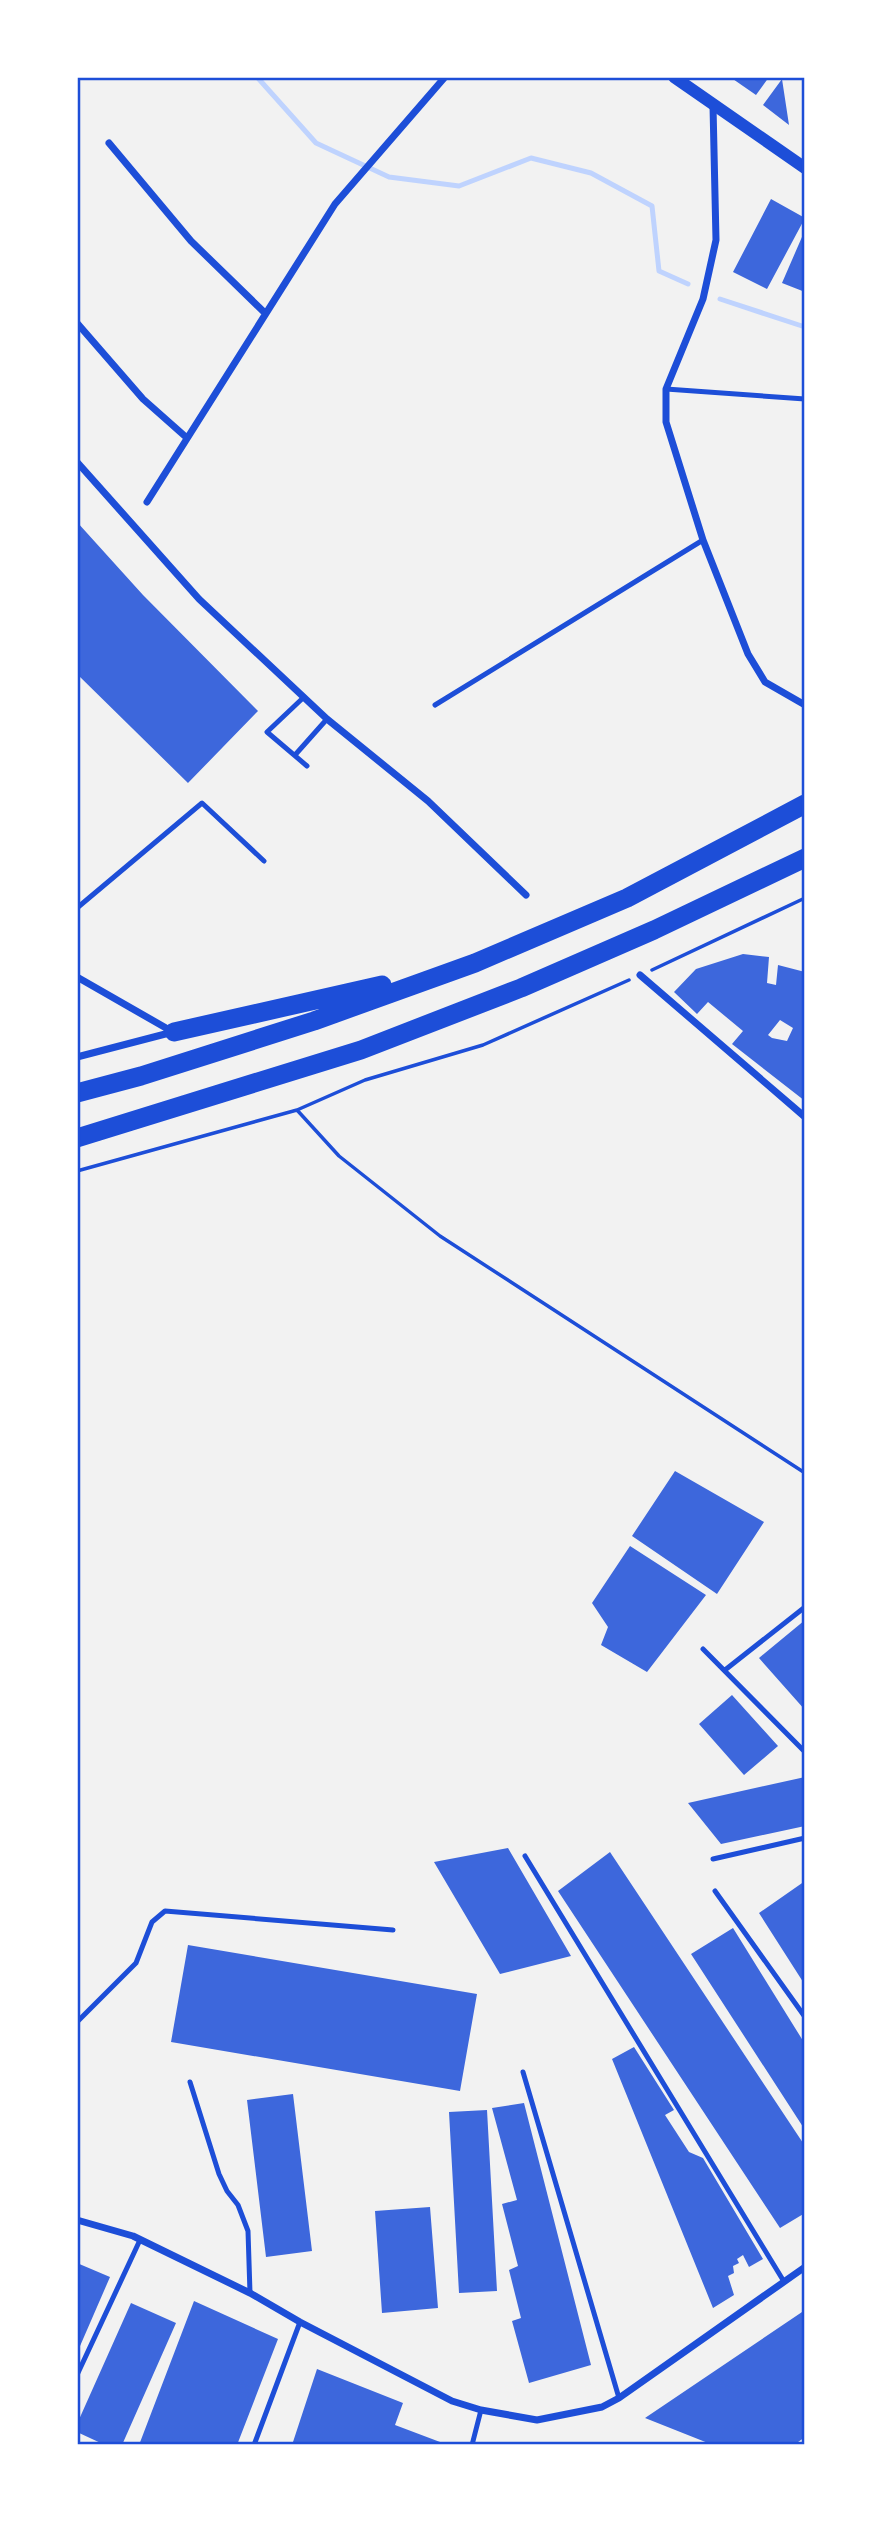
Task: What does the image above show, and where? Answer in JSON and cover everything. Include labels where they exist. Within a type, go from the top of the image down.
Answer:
[{"type":"highway","points":[[77,1093],[141,1076],[314,1021],[475,962],[627,898],[805,804]]},
{"type":"highway","points":[[77,1138],[361,1050],[521,988],[654,930],[805,858]]},
{"type":"highway","points":[[174,1032],[475,962]]},
{"type":"street","points":[[146,502],[335,204],[445,77]]},
{"type":"street","points":[[674,77],[805,168]]},
{"type":"street","points":[[713,106],[716,240],[703,299],[666,389],[666,422],[703,540],[748,654],[765,682],[805,705]]},
{"type":"street","points":[[109,143],[191,241],[265,313]]},
{"type":"street","points":[[77,323],[143,399],[187,438]]},
{"type":"street","points":[[77,462],[200,599],[327,719],[428,801],[526,895]]},
{"type":"street","points":[[640,975],[805,1116]]},
{"type":"street","points":[[77,977],[174,1032]]},
{"type":"street","points":[[77,1057],[174,1032]]},
{"type":"street","points":[[77,2220],[139,2240],[250,2293],[452,2401],[481,2410],[537,2420],[602,2407],[619,2398],[805,2267]]},
{"type":"lane","points":[[666,389],[805,399]]},
{"type":"lane","points":[[435,705],[703,540]]},
{"type":"lane","points":[[304,697],[267,732],[307,766]]},
{"type":"lane","points":[[295,755],[327,719]]},
{"type":"lane","points":[[77,906],[88,900],[202,803],[264,861]]},
{"type":"lane","points":[[725,1670],[805,1607]]},
{"type":"lane","points":[[703,1649],[805,1752]]},
{"type":"lane","points":[[713,1859],[805,1839]]},
{"type":"lane","points":[[525,1856],[783,2280]]},
{"type":"lane","points":[[715,1891],[805,2017]]},
{"type":"lane","points":[[77,2022],[136,1964],[152,1922],[165,1911],[393,1930]]},
{"type":"lane","points":[[523,2072],[619,2398]]},
{"type":"lane","points":[[190,2082],[219,2174],[227,2192],[238,2205],[248,2231],[250,2293]]},
{"type":"lane","points":[[77,2375],[139,2240]]},
{"type":"lane","points":[[254,2445],[300,2322]]},
{"type":"lane","points":[[472,2445],[481,2410]]},
{"type":"path","points":[[77,1171],[297,1110],[365,1080],[483,1045],[805,898]]},
{"type":"path","points":[[297,1110],[339,1156],[440,1236],[805,1474]]},
{"type":"building","points":[[730,77],[769,77],[756,95]]},
{"type":"building","points":[[782,79],[789,125],[763,105]]},
{"type":"building","points":[[771,199],[805,218],[767,289],[733,272]]},
{"type":"building","points":[[805,230],[805,292],[782,283]]},
{"type":"building","points":[[77,522],[143,595],[258,711],[188,783],[77,674]]},
{"type":"building","points":[[743,954],[769,957],[767,983],[776,985],[778,965],[805,972],[805,1101],[732,1044],[743,1031],[708,1002],[697,1014],[674,992],[696,969]],"holes":[[[780,1020],[793,1028],[787,1041],[768,1035]]]},
{"type":"building","points":[[675,1471],[764,1522],[717,1594],[632,1536]]},
{"type":"building","points":[[630,1546],[706,1595],[647,1672],[601,1645],[608,1627],[592,1603]]},
{"type":"building","points":[[805,1620],[805,1710],[759,1658]]},
{"type":"building","points":[[732,1695],[778,1746],[744,1775],[699,1724]]},
{"type":"building","points":[[805,1777],[805,1826],[721,1844],[688,1803]]},
{"type":"building","points":[[508,1848],[571,1956],[500,1974],[434,1862]]},
{"type":"building","points":[[610,1852],[805,2146],[805,2213],[780,2228],[558,1891]]},
{"type":"building","points":[[805,1881],[805,1985],[759,1913]]},
{"type":"building","points":[[733,1928],[805,2044],[805,2130],[691,1954]]},
{"type":"building","points":[[188,1945],[477,1994],[460,2091],[171,2042]]},
{"type":"building","points":[[634,2047],[674,2110],[665,2115],[689,2152],[703,2158],[763,2259],[749,2267],[743,2255],[737,2259],[739,2263],[733,2266],[734,2273],[728,2276],[734,2295],[713,2308],[612,2059]]},
{"type":"building","points":[[293,2094],[312,2251],[266,2257],[247,2100]]},
{"type":"building","points":[[524,2103],[591,2365],[529,2383],[512,2321],[521,2318],[509,2270],[518,2266],[502,2204],[517,2200],[492,2108]]},
{"type":"building","points":[[487,2110],[497,2291],[459,2293],[449,2112]]},
{"type":"building","points":[[430,2207],[438,2308],[382,2313],[375,2211]]},
{"type":"building","points":[[77,2263],[110,2277],[77,2353]]},
{"type":"building","points":[[194,2301],[278,2339],[237,2445],[139,2445]]},
{"type":"building","points":[[131,2303],[176,2323],[122,2445],[105,2445],[77,2432],[77,2424]]},
{"type":"building","points":[[805,2310],[805,2437],[794,2445],[713,2445],[645,2418]]},
{"type":"building","points":[[317,2369],[403,2403],[395,2425],[448,2445],[292,2445]]},
{"type":"waterway","points":[[257,77],[316,143],[389,177],[459,186],[531,158],[591,173],[652,206],[659,271],[688,284]]},
{"type":"waterway","points":[[720,299],[805,327]]}]
